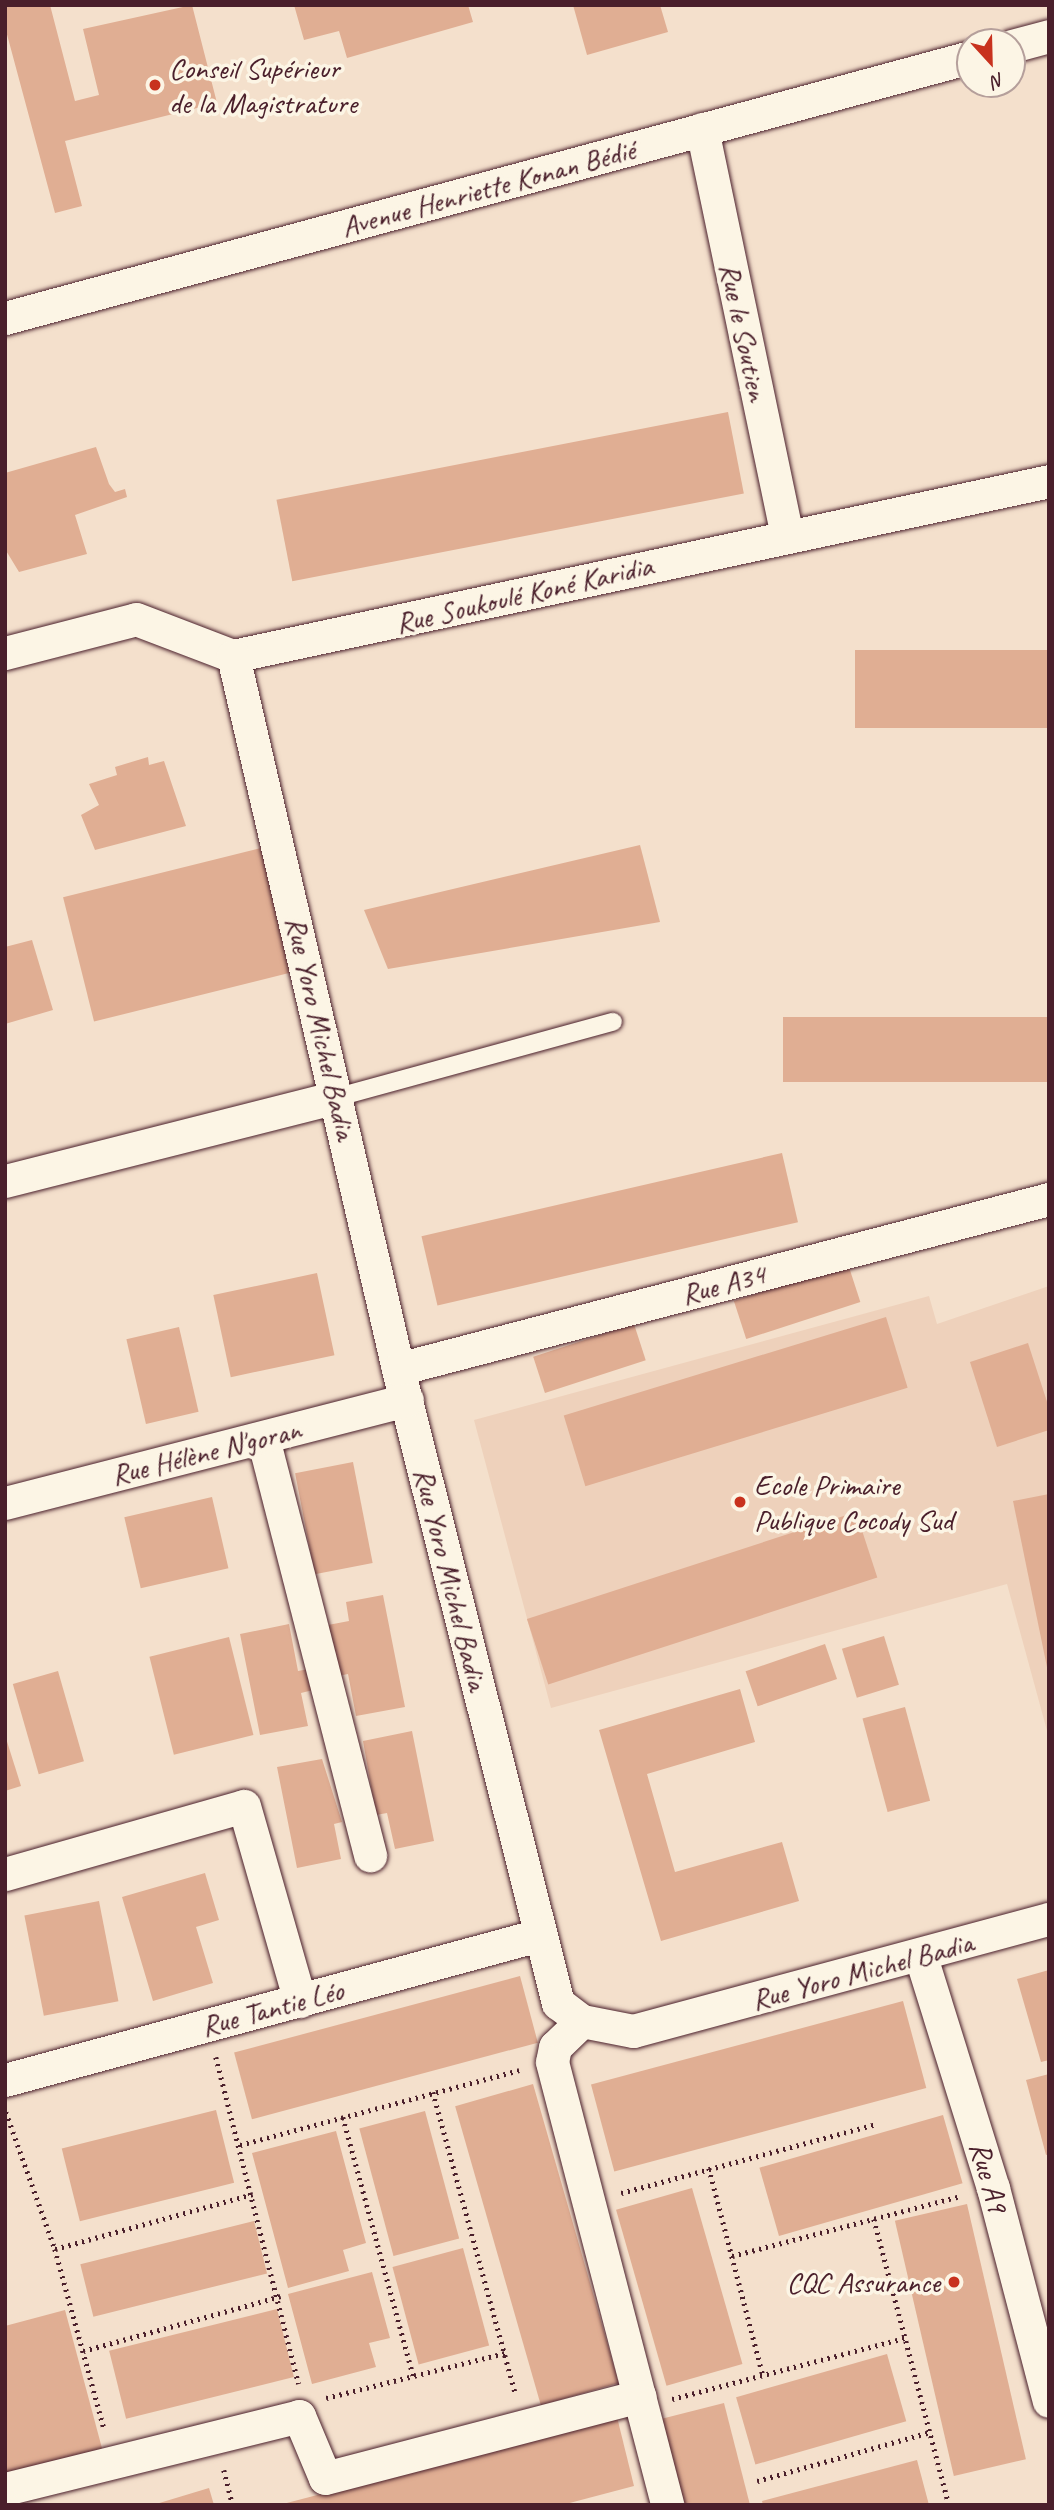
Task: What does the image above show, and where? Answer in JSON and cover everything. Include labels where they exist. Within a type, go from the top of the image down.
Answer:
[{"type":"street","points":[[1026,42],[1049,36]]},
{"type":"street","name":"Avenue Henriette Konan Bédié","points":[[5,318],[956,61]]},
{"type":"street","name":"Rue le Soutien","points":[[702,130],[787,535]]},
{"type":"street","name":"Rue Soukoulé Koné Karidia","points":[[233,656],[787,535],[1049,481]]},
{"type":"street","points":[[5,653],[136,619],[233,656]]},
{"type":"street","name":"Rue Yoro Michel Badia","points":[[233,656],[338,1097],[402,1384],[558,2003],[582,2021],[633,2031],[921,1956],[1049,1919]]},
{"type":"street","points":[[5,1181],[338,1097]]},
{"type":"street","name":"Rue A34","points":[[402,1384],[1049,1199]]},
{"type":"street","name":"Rue Hélène N'goran","points":[[5,1503],[263,1438],[402,1384]]},
{"type":"street","points":[[263,1438],[370,1855]]},
{"type":"street","points":[[5,1874],[244,1806],[300,2001]]},
{"type":"street","name":"Rue Tantie Léo","points":[[5,2080],[539,1935]]},
{"type":"street","name":"Rue A9","points":[[921,1956],[993,2188],[1049,2401]]},
{"type":"street","points":[[582,2021],[555,2047],[552,2063],[667,2505]]},
{"type":"street","points":[[5,2489],[114,2463],[301,2409],[325,2478],[525,2426],[640,2401]]},
{"type":"lane","points":[[338,1097],[613,1022]]},
{"type":"path","points":[[207,2026],[281,2296],[301,2409],[505,2353]]},
{"type":"path","points":[[240,2145],[433,2092],[552,2063]]},
{"type":"path","points":[[433,2092],[525,2426]]},
{"type":"path","points":[[5,2109],[55,2249],[114,2463]]},
{"type":"path","points":[[342,2117],[414,2378]]},
{"type":"path","points":[[589,2202],[877,2124]]},
{"type":"path","points":[[709,2168],[763,2375]]},
{"type":"path","points":[[732,2256],[993,2188]]},
{"type":"path","points":[[55,2249],[253,2194]]},
{"type":"path","points":[[874,2219],[949,2505]]},
{"type":"path","points":[[83,2351],[281,2296]]},
{"type":"path","points":[[640,2401],[763,2375],[905,2338]]},
{"type":"path","points":[[757,2481],[930,2432]]},
{"type":"shaded area","name":"Ecole Primaire Publique Cocody Sud","points":[[1049,1286],[1049,1738],[1007,1584],[551,1708],[474,1420],[929,1296],[937,1324]]},
{"type":"building","points":[[5,5],[50,5],[75,101],[99,95],[83,29],[192,5],[217,103],[65,141],[82,206],[55,213],[5,27]]},
{"type":"building","points":[[294,5],[468,5],[473,22],[347,58],[339,31],[304,40]]},
{"type":"building","points":[[573,5],[660,5],[668,32],[587,55]]},
{"type":"building","points":[[728,412],[744,493],[292,581],[276,500]]},
{"type":"building","points":[[96,447],[109,484],[115,492],[125,489],[127,497],[75,515],[87,554],[19,572],[5,549],[5,473]]},
{"type":"building","points":[[855,650],[1049,650],[1049,728],[855,728]]},
{"type":"building","points":[[148,757],[149,765],[164,761],[186,826],[95,850],[81,815],[99,805],[89,784],[117,775],[115,767]]},
{"type":"building","points":[[640,845],[660,922],[388,969],[364,910]]},
{"type":"building","points":[[261,848],[292,972],[94,1022],[63,897]]},
{"type":"building","points":[[32,940],[53,1010],[5,1024],[5,947]]},
{"type":"building","points":[[783,1017],[1049,1017],[1049,1082],[783,1082]]},
{"type":"building","points":[[782,1153],[798,1222],[437,1305],[421,1236]]},
{"type":"building","points":[[848,1264],[860,1302],[746,1339],[734,1301]]},
{"type":"building","points":[[317,1273],[334,1355],[231,1377],[213,1295]]},
{"type":"building","points":[[886,1317],[908,1388],[585,1486],[564,1416]]},
{"type":"building","points":[[634,1324],[646,1360],[545,1393],[533,1357]]},
{"type":"building","points":[[179,1327],[199,1412],[146,1424],[126,1339]]},
{"type":"building","points":[[1028,1343],[1049,1408],[1049,1430],[997,1447],[970,1362]]},
{"type":"building","points":[[353,1462],[373,1563],[315,1574],[295,1473]]},
{"type":"building","points":[[1049,1494],[1049,1672],[1048,1672],[1013,1501]]},
{"type":"building","points":[[212,1497],[228,1568],[141,1588],[124,1517]]},
{"type":"building","points":[[856,1512],[877,1578],[548,1685],[527,1619]]},
{"type":"building","points":[[383,1595],[405,1707],[356,1716],[348,1674],[338,1676],[328,1625],[349,1621],[346,1602]]},
{"type":"building","points":[[289,1624],[298,1671],[309,1669],[313,1690],[301,1693],[308,1726],[260,1735],[240,1634]]},
{"type":"building","points":[[884,1636],[899,1685],[857,1698],[842,1649]]},
{"type":"building","points":[[229,1637],[253,1735],[174,1755],[149,1657]]},
{"type":"building","points":[[825,1644],[837,1679],[758,1706],[746,1671]]},
{"type":"building","points":[[58,1671],[84,1761],[39,1774],[13,1684]]},
{"type":"building","points":[[740,1689],[755,1742],[647,1774],[675,1872],[782,1842],[799,1901],[661,1941],[599,1730]]},
{"type":"building","points":[[905,1707],[930,1801],[888,1812],[862,1718]]},
{"type":"building","points":[[412,1731],[434,1841],[395,1849],[387,1813],[376,1815],[363,1741]]},
{"type":"building","points":[[5,1735],[21,1786],[5,1791]]},
{"type":"building","points":[[322,1759],[342,1822],[334,1824],[341,1859],[297,1868],[277,1767]]},
{"type":"building","points":[[205,1873],[219,1920],[196,1927],[213,1983],[153,2001],[122,1897]]},
{"type":"building","points":[[99,1901],[118,2001],[44,2016],[24,1916]]},
{"type":"building","points":[[1049,1970],[1049,2060],[1041,2062],[1017,1979]]},
{"type":"building","points":[[520,1976],[538,2043],[252,2119],[234,2053]]},
{"type":"building","points":[[903,2001],[926,2088],[614,2172],[591,2085]]},
{"type":"building","points":[[1049,2074],[1049,2154],[1046,2155],[1026,2080]]},
{"type":"building","points":[[533,2084],[619,2383],[541,2405],[455,2106]]},
{"type":"building","points":[[216,2110],[234,2183],[80,2221],[62,2148]]},
{"type":"building","points":[[425,2111],[459,2239],[393,2256],[359,2129]]},
{"type":"building","points":[[943,2115],[963,2183],[779,2236],[759,2168]]},
{"type":"building","points":[[336,2131],[366,2243],[343,2250],[349,2271],[288,2288],[252,2153]]},
{"type":"building","points":[[692,2188],[742,2364],[667,2386],[616,2210]]},
{"type":"building","points":[[967,2204],[1026,2459],[954,2476],[895,2221]]},
{"type":"building","points":[[254,2221],[267,2273],[93,2317],[80,2264]]},
{"type":"building","points":[[463,2248],[489,2346],[419,2364],[392,2267]]},
{"type":"building","points":[[372,2272],[390,2338],[369,2343],[376,2367],[312,2384],[288,2294]]},
{"type":"building","points":[[277,2309],[294,2377],[126,2419],[109,2351]]},
{"type":"building","points":[[65,2310],[103,2452],[5,2479],[5,2326]]},
{"type":"building","points":[[887,2354],[906,2421],[755,2465],[736,2397]]},
{"type":"building","points":[[724,2403],[750,2505],[678,2505],[657,2420]]},
{"type":"building","points":[[617,2417],[634,2486],[562,2505],[279,2505]]},
{"type":"building","points":[[917,2460],[929,2505],[763,2505],[762,2501]]},
{"type":"building","points":[[209,2488],[214,2505],[156,2505],[156,2504]]},
{"type":"place","name":"Conseil Supérieur de la Magistrature","points":[[155,85]]},
{"type":"place","name":"Ecole Primaire Publique Cocody Sud","points":[[740,1502]]},
{"type":"place","name":"CQC Assurance","points":[[954,2282]]}]
